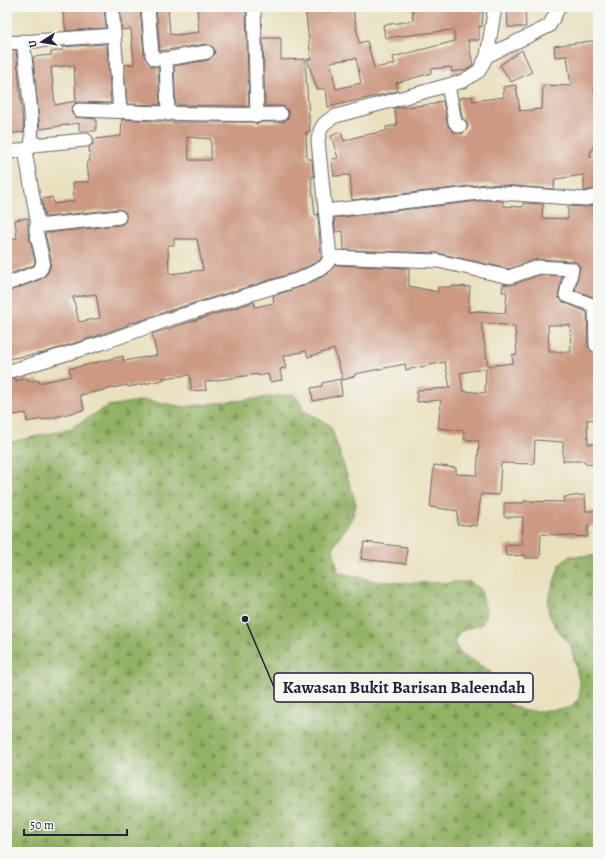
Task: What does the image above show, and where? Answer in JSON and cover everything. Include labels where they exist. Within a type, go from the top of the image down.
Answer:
[{"type":"street","points":[[112,7],[120,111]]},
{"type":"street","points":[[148,7],[153,58],[166,59],[207,52]]},
{"type":"street","points":[[254,7],[257,116]]},
{"type":"street","points":[[7,372],[300,279],[324,267],[330,257],[318,141],[319,130],[328,120],[336,116],[463,81],[479,71],[487,56],[495,7]]},
{"type":"street","points":[[487,56],[549,26],[559,7]]},
{"type":"street","points":[[7,43],[114,35]]},
{"type":"street","points":[[7,284],[38,272],[42,268],[43,261],[36,231],[36,227],[38,226],[29,147],[32,127],[24,41]]},
{"type":"street","points":[[166,59],[168,114]]},
{"type":"street","points":[[448,85],[455,122],[460,126]]},
{"type":"street","points":[[79,110],[257,116],[281,114]]},
{"type":"street","points":[[7,153],[29,147],[86,140]]},
{"type":"street","points":[[325,211],[487,192],[586,199],[598,196]]},
{"type":"street","points":[[38,226],[119,217]]},
{"type":"street","points":[[330,257],[438,261],[509,277],[538,268],[572,269],[566,296],[594,306],[596,346],[598,345]]},
{"type":"green space","points":[[294,394],[305,411],[331,426],[356,504],[353,516],[333,548],[338,572],[374,581],[407,583],[470,582],[481,589],[486,612],[482,624],[459,632],[454,643],[461,654],[490,671],[493,683],[492,696],[524,711],[570,708],[579,698],[580,685],[571,646],[555,626],[549,614],[548,600],[560,564],[570,556],[594,556],[598,560],[598,852],[7,852],[7,443],[69,429],[108,406],[145,400],[184,407]]},
{"type":"building","points":[[62,7],[104,7],[106,28],[66,31]]},
{"type":"building","points":[[120,7],[140,7],[144,56],[151,66],[158,67],[160,105],[127,104],[124,65],[134,64],[131,29],[122,30]]},
{"type":"building","points":[[156,7],[168,7],[170,34],[176,35],[199,32],[197,7],[246,7],[249,106],[176,105],[174,66],[209,60],[214,55],[215,50],[213,47],[206,44],[160,51]]},
{"type":"building","points":[[305,7],[326,7],[327,12],[353,8],[359,43],[367,41],[374,68],[395,64],[393,57],[455,41],[453,30],[385,38],[383,25],[413,21],[412,7],[472,7],[473,11],[483,12],[482,27],[479,26],[479,40],[468,40],[473,65],[466,70],[452,72],[451,67],[431,69],[431,73],[396,83],[398,91],[328,107],[326,89],[317,89],[307,59],[311,59]],"holes":[[[356,58],[361,83],[336,89],[330,62]]]},
{"type":"building","points":[[525,10],[526,27],[508,27],[507,11]]},
{"type":"building","points":[[263,38],[281,38],[281,60],[305,59],[310,132],[306,132],[307,159],[312,159],[313,177],[311,178],[315,215],[318,214],[321,258],[319,261],[297,272],[168,311],[137,322],[128,323],[128,325],[100,335],[43,353],[7,359],[7,337],[11,336],[7,317],[7,292],[41,279],[47,274],[50,268],[51,259],[45,233],[120,225],[126,220],[126,213],[119,209],[45,217],[42,199],[52,197],[54,204],[74,201],[73,182],[89,182],[87,161],[90,161],[89,147],[93,144],[94,139],[121,136],[122,119],[168,122],[253,122],[257,124],[262,122],[281,122],[288,118],[289,113],[285,107],[265,106]],"holes":[[[187,137],[211,139],[211,160],[189,160]],[[174,239],[197,239],[203,270],[169,274],[168,245],[174,245]],[[96,294],[100,318],[79,322],[73,297]]]},
{"type":"building","points":[[598,40],[598,62],[594,92],[598,92],[598,135],[589,157],[598,157],[598,188],[584,191],[584,175],[555,179],[554,189],[486,184],[352,200],[350,175],[334,176],[332,159],[338,158],[331,136],[341,132],[344,141],[386,131],[386,127],[397,125],[394,108],[436,104],[436,102],[443,101],[448,126],[454,132],[462,134],[467,129],[468,125],[462,118],[459,98],[472,96],[473,101],[504,97],[503,87],[516,85],[520,111],[542,109],[543,85],[571,86],[567,56],[555,57],[554,46]]},
{"type":"building","points":[[107,44],[111,103],[79,102],[75,103],[71,109],[72,114],[75,117],[96,119],[96,131],[79,131],[79,123],[40,129],[33,57],[51,55],[51,52],[62,50],[62,47]],"holes":[[[74,65],[76,101],[55,105],[51,67]]]},
{"type":"building","points":[[16,50],[24,132],[7,134],[7,51]]},
{"type":"building","points":[[522,50],[532,72],[511,82],[500,65]]},
{"type":"building","points":[[487,200],[503,201],[503,206],[523,207],[523,203],[543,204],[542,218],[568,219],[568,206],[586,207],[598,204],[598,299],[575,290],[580,267],[573,261],[538,259],[509,269],[438,253],[344,250],[343,231],[335,232],[334,218]]},
{"type":"building","points":[[28,218],[28,233],[35,261],[34,265],[7,275],[7,240],[17,238],[15,220]]},
{"type":"building","points":[[335,265],[409,268],[409,286],[438,292],[438,287],[470,287],[468,312],[478,311],[505,313],[507,292],[502,292],[503,284],[512,285],[539,275],[562,276],[558,297],[563,302],[587,312],[588,346],[592,352],[598,353],[598,419],[587,420],[588,444],[598,444],[597,465],[585,464],[585,461],[563,461],[563,442],[535,440],[534,464],[501,463],[499,495],[481,494],[477,526],[457,524],[458,511],[430,507],[434,465],[456,468],[456,474],[477,475],[479,441],[464,439],[464,431],[438,428],[441,400],[417,402],[417,390],[450,388],[445,362],[406,370],[405,364],[355,374],[355,376],[343,380],[334,349],[308,357],[306,351],[283,356],[286,368],[280,369],[282,380],[270,382],[268,374],[258,376],[258,374],[205,382],[206,390],[191,391],[190,375],[163,378],[164,380],[128,387],[127,385],[80,395],[84,410],[27,422],[26,413],[7,416],[7,380],[16,378],[16,381],[28,378],[29,382],[38,380],[39,383],[71,376],[69,369],[123,356],[124,361],[157,355],[152,334],[254,302],[255,307],[274,303],[273,296],[304,286],[328,274]],"holes":[[[481,323],[515,326],[517,354],[512,355],[513,363],[488,366]],[[548,325],[570,325],[571,352],[549,352]],[[486,368],[485,393],[463,391],[460,373]]]},
{"type":"building","points":[[340,379],[342,395],[313,401],[311,388],[322,386],[322,383]]},
{"type":"building","points":[[585,495],[586,511],[598,511],[598,525],[588,525],[588,537],[541,534],[540,558],[525,558],[525,555],[506,556],[505,546],[522,545],[523,517],[504,517],[504,503],[524,503],[524,501],[565,502],[564,497]]},
{"type":"building","points":[[364,542],[407,547],[406,564],[361,559]]},
{"type":"place","name":"Kawasan Bukit Barisan Baleendah","points":[[245,619]]}]
